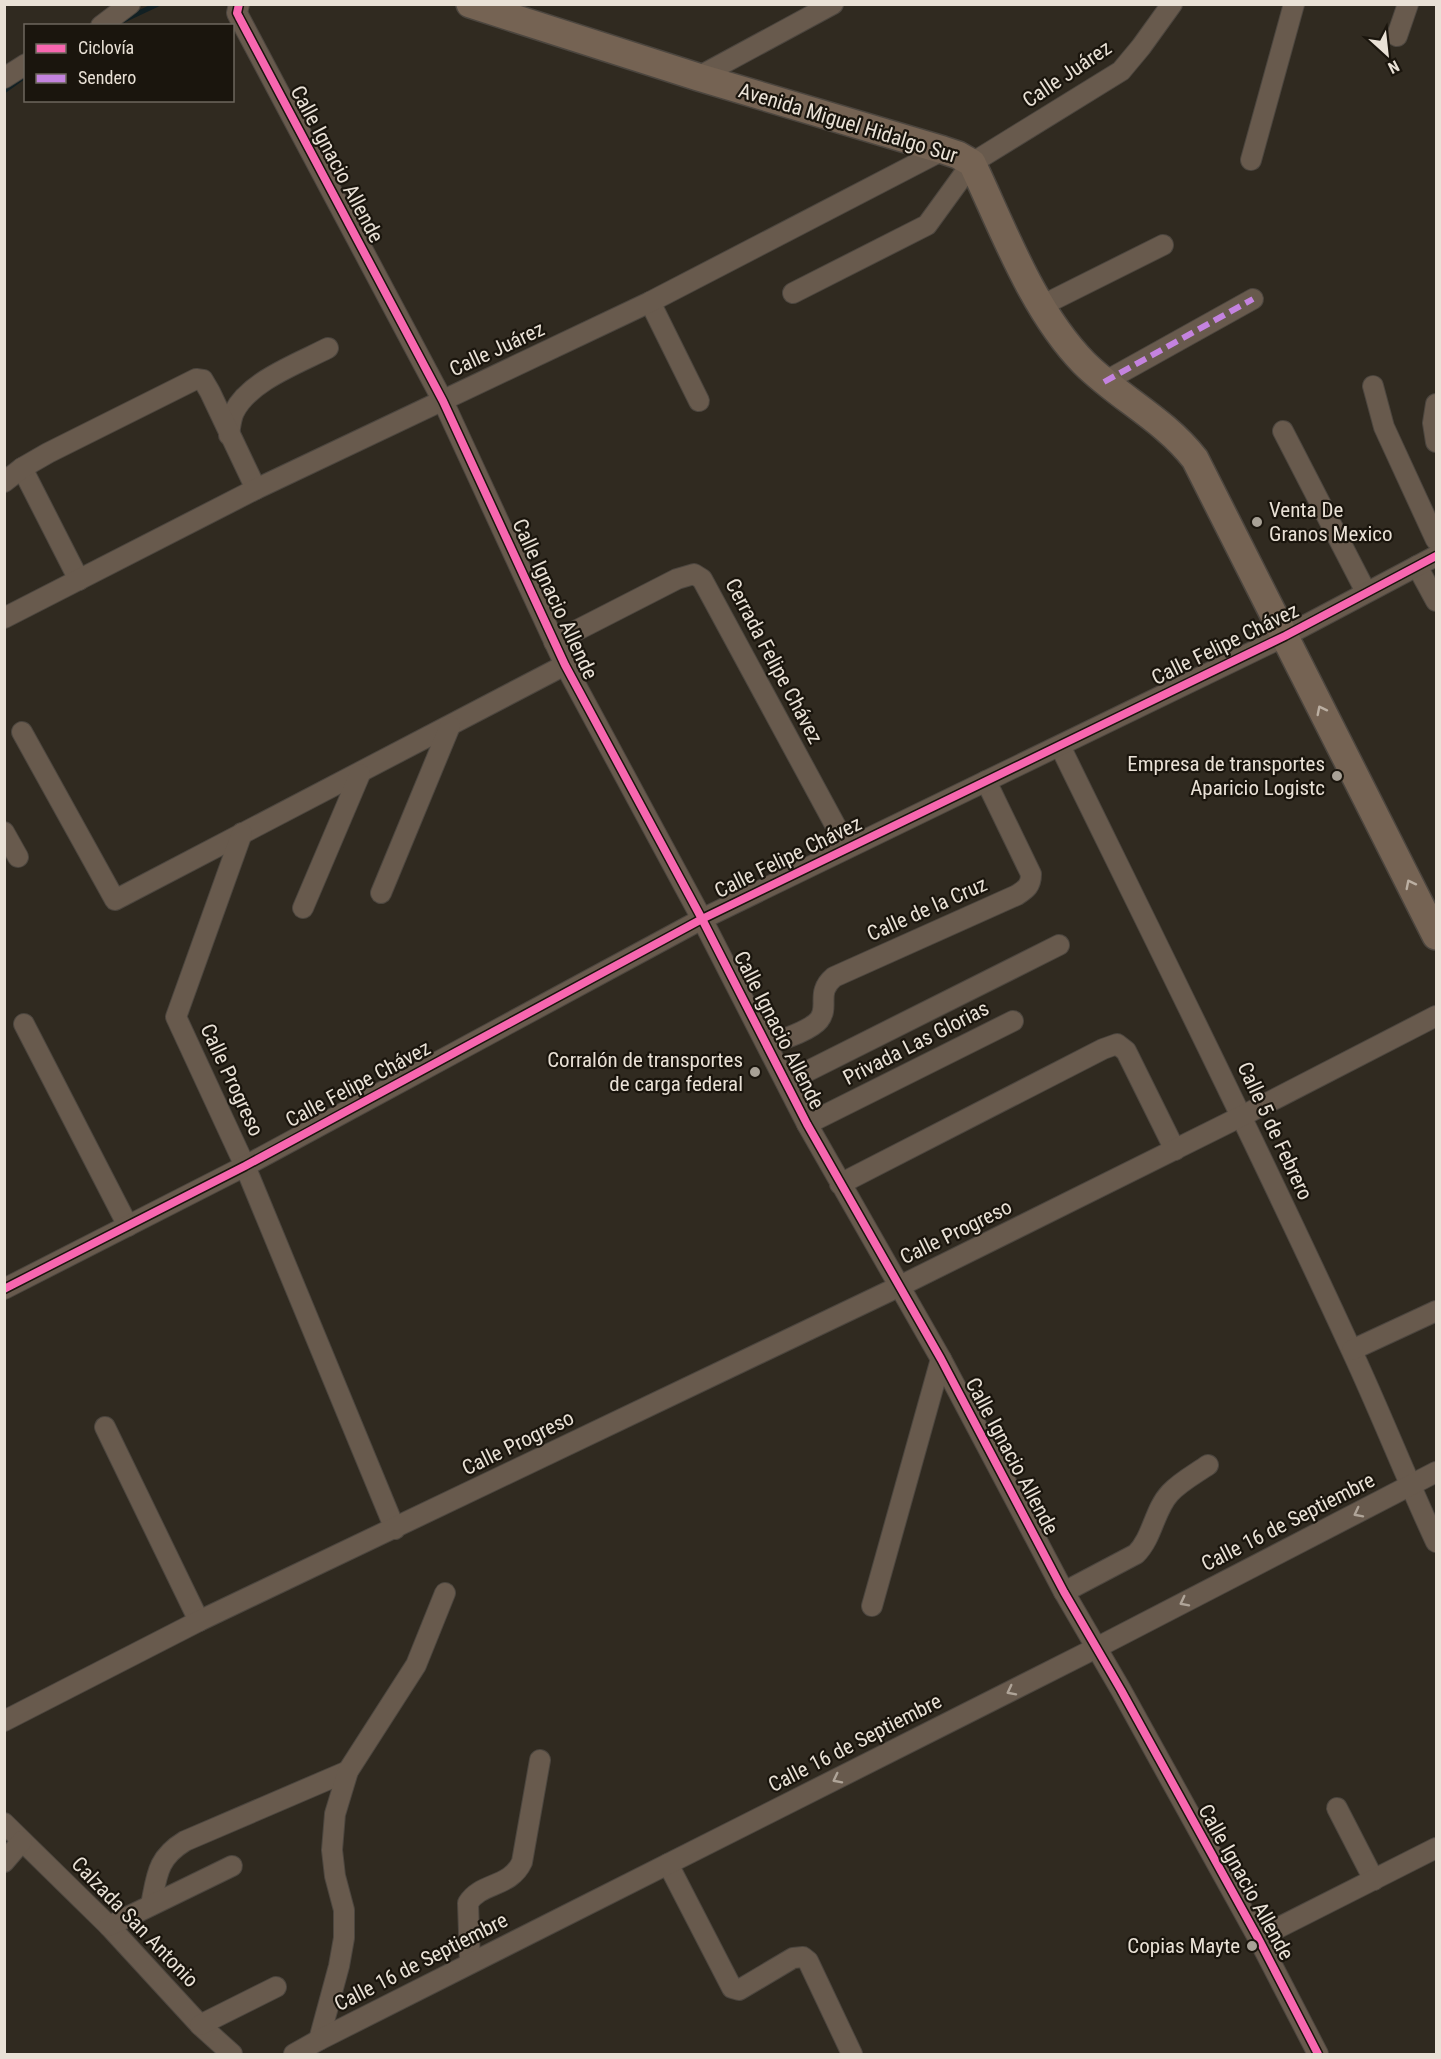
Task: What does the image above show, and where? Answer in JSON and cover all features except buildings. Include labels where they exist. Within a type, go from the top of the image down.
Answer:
[{"type":"main road","name":"Avenida Miguel Hidalgo Sur","points":[[470,4],[698,77],[943,150],[972,163],[1052,327],[1104,381],[1166,428],[1181,441],[1195,459],[1437,936]]},
{"type":"street","points":[[104,24],[130,4]]},
{"type":"street","points":[[698,77],[833,4]]},
{"type":"street","name":"Calle Juárez","points":[[972,163],[1121,71],[1172,4]]},
{"type":"street","points":[[1251,160],[1294,4]]},
{"type":"street","points":[[1397,36],[1408,4]]},
{"type":"street","name":"Calle Ignacio Allende","points":[[239,6],[239,17],[443,401],[565,665],[702,919],[807,1124],[941,1359],[1065,1592],[1257,1938],[1318,2055]]},
{"type":"street","points":[[4,78],[24,65]]},
{"type":"street","name":"Calle Juárez","points":[[4,618],[256,489],[650,303],[943,150]]},
{"type":"street","points":[[793,292],[927,225],[972,163]]},
{"type":"street","points":[[1041,306],[1163,245]]},
{"type":"street","points":[[1104,381],[1253,299]]},
{"type":"street","points":[[650,303],[699,401]]},
{"type":"street","points":[[229,435],[233,412],[243,399],[259,385],[328,348]]},
{"type":"street","points":[[4,482],[22,468],[58,448],[196,379],[202,380],[207,386],[256,489]]},
{"type":"street","points":[[1373,387],[1384,427],[1437,540]]},
{"type":"street","points":[[1437,404],[1433,423],[1437,442]]},
{"type":"street","points":[[1283,431],[1366,592]]},
{"type":"street","points":[[22,468],[79,580]]},
{"type":"street","name":"Calle Felipe Chávez","points":[[4,1289],[245,1166],[702,919],[1285,636],[1437,556]]},
{"type":"street","points":[[1417,566],[1437,601]]},
{"type":"street","name":"Cerrada Felipe Chávez","points":[[554,642],[677,579],[694,574],[702,579],[847,848]]},
{"type":"street","name":"Calle Ignacio Allende","points":[[22,732],[115,900],[565,665]]},
{"type":"street","points":[[381,893],[450,726]]},
{"type":"street","name":"Calle 5 de Febrero","points":[[1060,746],[1242,1116],[1352,1350],[1410,1486],[1437,1542]]},
{"type":"street","points":[[303,908],[360,774]]},
{"type":"street","name":"Calle de la Cruz","points":[[767,1045],[810,1027],[818,1021],[823,1006],[824,988],[834,977],[1017,895],[1031,883],[1031,874],[986,782]]},
{"type":"street","points":[[4,832],[18,857]]},
{"type":"street","name":"Calle Progreso","points":[[242,833],[176,1017],[245,1166],[395,1529]]},
{"type":"street","points":[[786,1082],[1059,945]]},
{"type":"street","name":"Calle Progreso","points":[[4,1721],[199,1621],[898,1287],[1175,1150],[1437,1016]]},
{"type":"street","name":"Privada Las Glorias","points":[[807,1124],[1013,1021]]},
{"type":"street","points":[[24,1024],[128,1226]]},
{"type":"street","points":[[840,1184],[1103,1049],[1117,1044],[1126,1052],[1175,1150]]},
{"type":"street","points":[[1352,1350],[1437,1311]]},
{"type":"street","points":[[872,1606],[941,1359]]},
{"type":"street","points":[[105,1427],[199,1621]]},
{"type":"street","points":[[1065,1592],[1136,1554],[1143,1546],[1169,1493],[1208,1465]]},
{"type":"street","name":"Calle 16 de Septiembre","points":[[294,2055],[319,2040],[1096,1648],[1437,1472]]},
{"type":"street","points":[[319,2040],[339,1966],[344,1938],[344,1910],[335,1876],[332,1850],[335,1814],[348,1771],[416,1665],[445,1593]]},
{"type":"street","points":[[470,1964],[468,1903],[472,1896],[517,1873],[522,1862],[540,1760]]},
{"type":"street","points":[[151,1905],[161,1864],[174,1848],[185,1841],[348,1771]]},
{"type":"street","points":[[1337,1808],[1374,1880]]},
{"type":"street","name":"Calzada San Antonio","points":[[4,1823],[109,1926],[200,2025],[232,2055]]},
{"type":"street","points":[[4,1862],[22,1841]]},
{"type":"street","points":[[1257,1938],[1437,1848]]},
{"type":"street","points":[[668,1864],[732,1988],[739,1990],[793,1958],[803,1957],[808,1961],[852,2055]]},
{"type":"street","points":[[109,1926],[232,1866]]},
{"type":"street","points":[[200,2025],[276,1987]]},
{"type":"waterway","points":[[122,21],[158,4]]},
{"type":"waterway","points":[[4,91],[24,77]]},
{"type":"marked path","points":[[1104,382],[1253,299]]},
{"type":"cycle path","points":[[239,4],[237,13],[239,17],[443,401],[565,665],[702,919],[807,1124],[941,1359],[1064,1592],[1258,1938],[1318,2054]]},
{"type":"cycle path","points":[[4,1289],[245,1166],[702,919],[1285,636],[1436,556]]},
{"type":"place","name":"Venta De Granos Mexico","points":[[1257,522]]},
{"type":"place","name":"Empresa de transportes Aparicio Logistc","points":[[1337,776]]},
{"type":"place","name":"Corralón de transportes de carga federal","points":[[755,1072]]},
{"type":"place","name":"Copias Mayte","points":[[1252,1946]]}]
